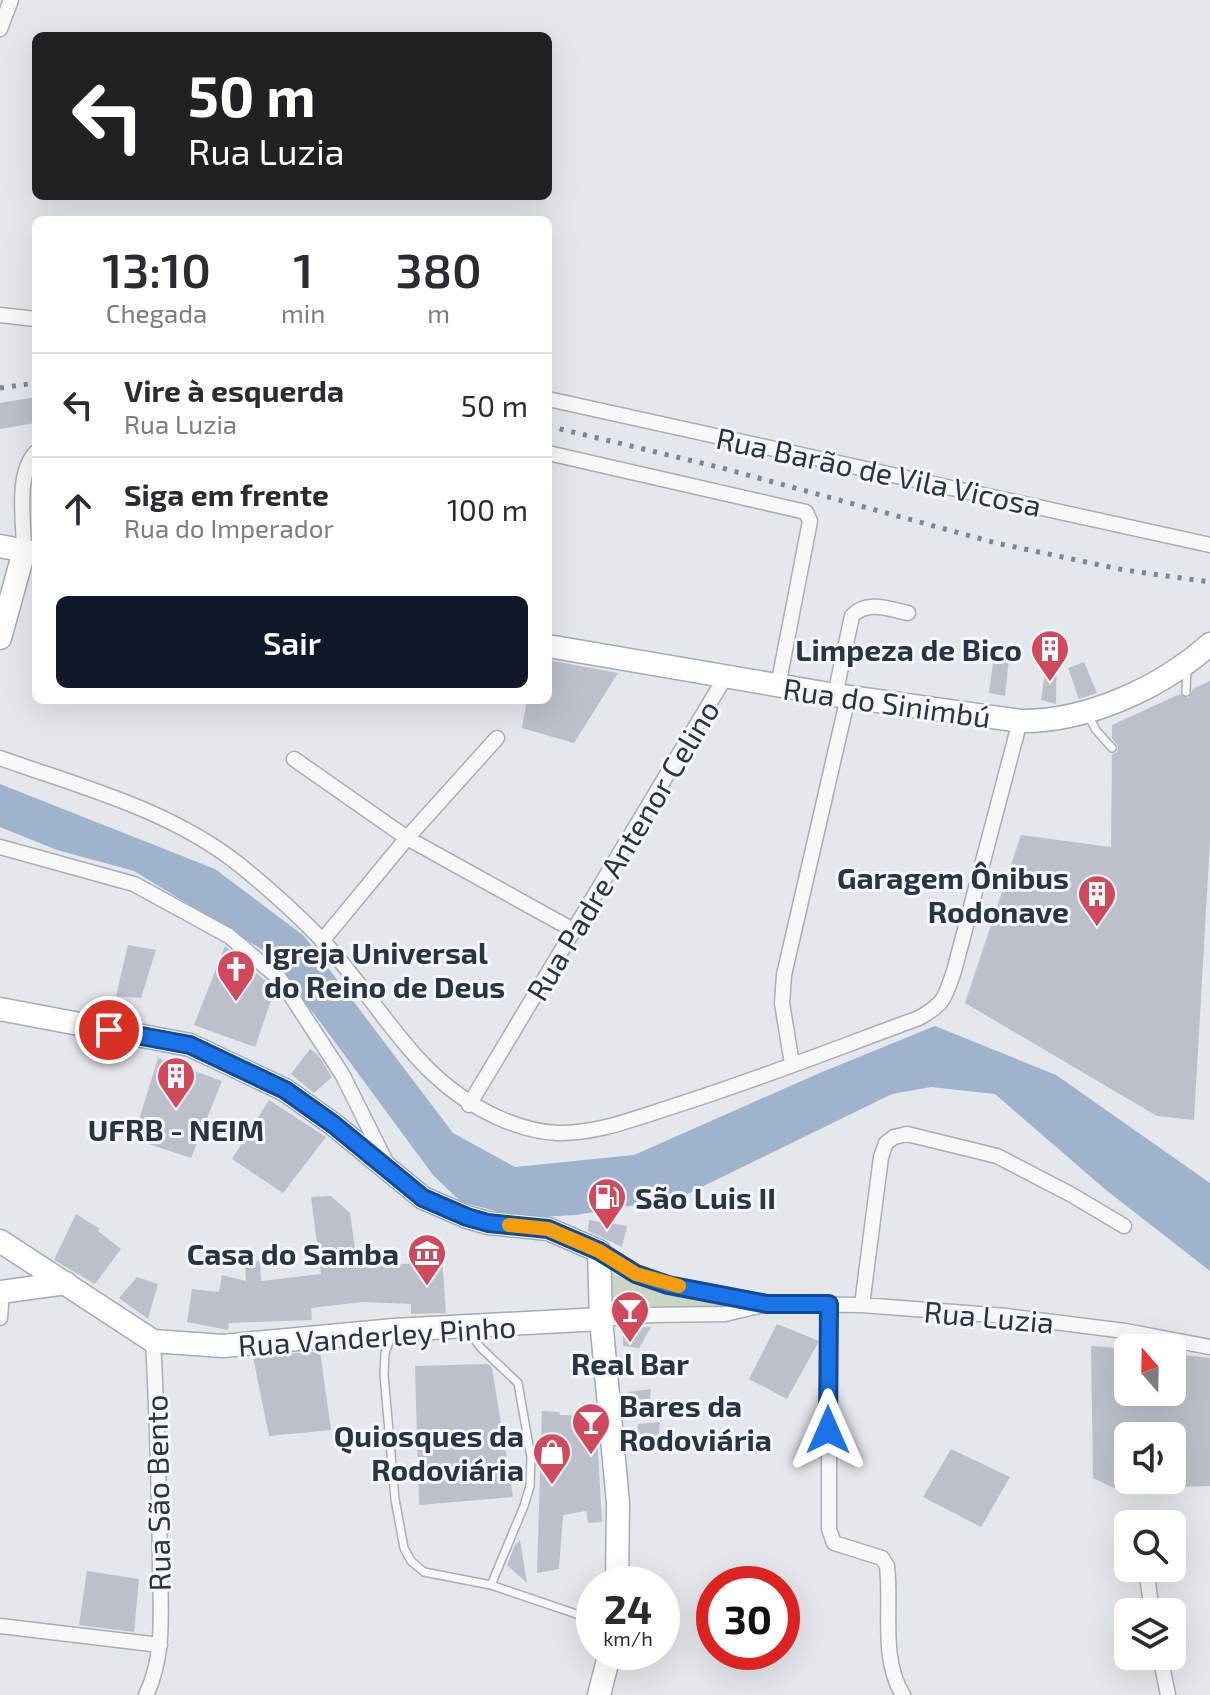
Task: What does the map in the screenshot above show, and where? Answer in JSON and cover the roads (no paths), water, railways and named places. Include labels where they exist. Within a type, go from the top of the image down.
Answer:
[{"type":"main road","points":[[0,546],[30,552],[0,638]]},
{"type":"main road","name":"Rua do Sinimbú","points":[[552,647],[842,696],[1020,721],[1046,721],[1097,709],[1187,665],[1210,644]]},
{"type":"main road","points":[[0,1009],[190,1045],[285,1090],[333,1124],[423,1198],[488,1223],[548,1229],[599,1251],[601,1319],[618,1503],[617,1566]]},
{"type":"main road","points":[[0,1241],[153,1341]]},
{"type":"main road","points":[[1,1292],[66,1283]]},
{"type":"main road","name":"Rua Vanderley Pinho","points":[[153,1341],[223,1346],[394,1330],[601,1319]]},
{"type":"main road","points":[[599,1695],[605,1670]]},
{"type":"street","points":[[0,29],[11,0]]},
{"type":"street","points":[[0,315],[32,319]]},
{"type":"street","name":"Rua Barão de Vila Vicosa","points":[[552,400],[1210,545]]},
{"type":"street","points":[[552,454],[806,512],[810,521],[778,686]]},
{"type":"street","points":[[30,552],[24,481],[32,458]]},
{"type":"street","points":[[792,1064],[782,1003],[784,975],[842,696],[852,616],[859,609],[869,606],[908,613]]},
{"type":"street","name":"Rua Padre Antenor Celino","points":[[469,1105],[726,676]]},
{"type":"street","points":[[0,758],[170,819],[234,861],[322,941],[418,1061],[469,1105],[513,1124],[555,1133],[582,1132],[614,1125],[727,1089],[919,1018],[937,1008],[947,992],[954,971],[1020,721]]},
{"type":"street","points":[[322,941],[407,838],[497,738]]},
{"type":"street","points":[[294,759],[407,838],[575,931]]},
{"type":"street","points":[[0,847],[134,884],[229,936],[280,979],[342,1074],[391,1171]]},
{"type":"street","points":[[862,1305],[881,1157],[886,1143],[894,1137],[907,1134],[997,1156],[1124,1226]]},
{"type":"street","name":"Rua Luzia","points":[[599,1251],[636,1274],[668,1285],[767,1304],[862,1305],[1006,1316],[1110,1329],[1210,1347]]},
{"type":"street","points":[[0,1318],[1,1292]]},
{"type":"street","name":"Rua Luzia","points":[[601,1319],[725,1314],[767,1304]]},
{"type":"street","points":[[829,1304],[829,1529],[834,1543],[882,1558],[887,1566],[890,1663],[903,1695]]},
{"type":"street","name":"Rua São Bento","points":[[146,1695],[153,1682],[160,1645],[159,1459],[153,1341]]},
{"type":"street","points":[[0,1626],[160,1645]]},
{"type":"street","points":[[1163,1670],[1168,1695]]},
{"type":"lane","points":[[1186,692],[1187,665]]},
{"type":"lane","points":[[1086,712],[1096,730],[1112,748]]},
{"type":"lane","points":[[466,1327],[480,1347],[518,1383],[531,1457],[530,1486],[524,1506],[491,1585]]},
{"type":"lane","points":[[394,1330],[385,1353],[384,1375],[395,1499],[404,1548],[411,1561],[424,1572],[491,1585],[576,1614]]},
{"type":"water","points":[[0,784],[215,869],[304,936],[453,1133],[515,1167],[634,1155],[935,1026],[1056,1075],[1210,1183],[1210,1271],[1106,1190],[995,1094],[931,1087],[892,1094],[681,1197],[576,1215],[522,1218],[461,1202],[433,1175],[263,950],[134,871],[57,850],[0,827]]},
{"type":"railway","points":[[0,388],[32,384]]},
{"type":"railway","points":[[552,427],[722,468],[996,543],[1124,570],[1210,582]]},
{"type":"place","name":"Limpeza de Bico","points":[[1050,683]]},
{"type":"place","name":"Garagem Ônibus Rodonave","points":[[1097,928]]},
{"type":"place","name":"Igreja Universal do Reino de Deus","points":[[236,1003]]},
{"type":"place","name":"UFRB - NEIM","points":[[176,1110]]},
{"type":"place","name":"São Luis II","points":[[607,1231]]},
{"type":"place","name":"Casa do Samba","points":[[427,1287]]},
{"type":"place","name":"Real Bar","points":[[630,1344]]},
{"type":"place","name":"Bares da Rodoviária","points":[[591,1456]]},
{"type":"place","name":"Quiosques da Rodoviária","points":[[552,1486]]}]
